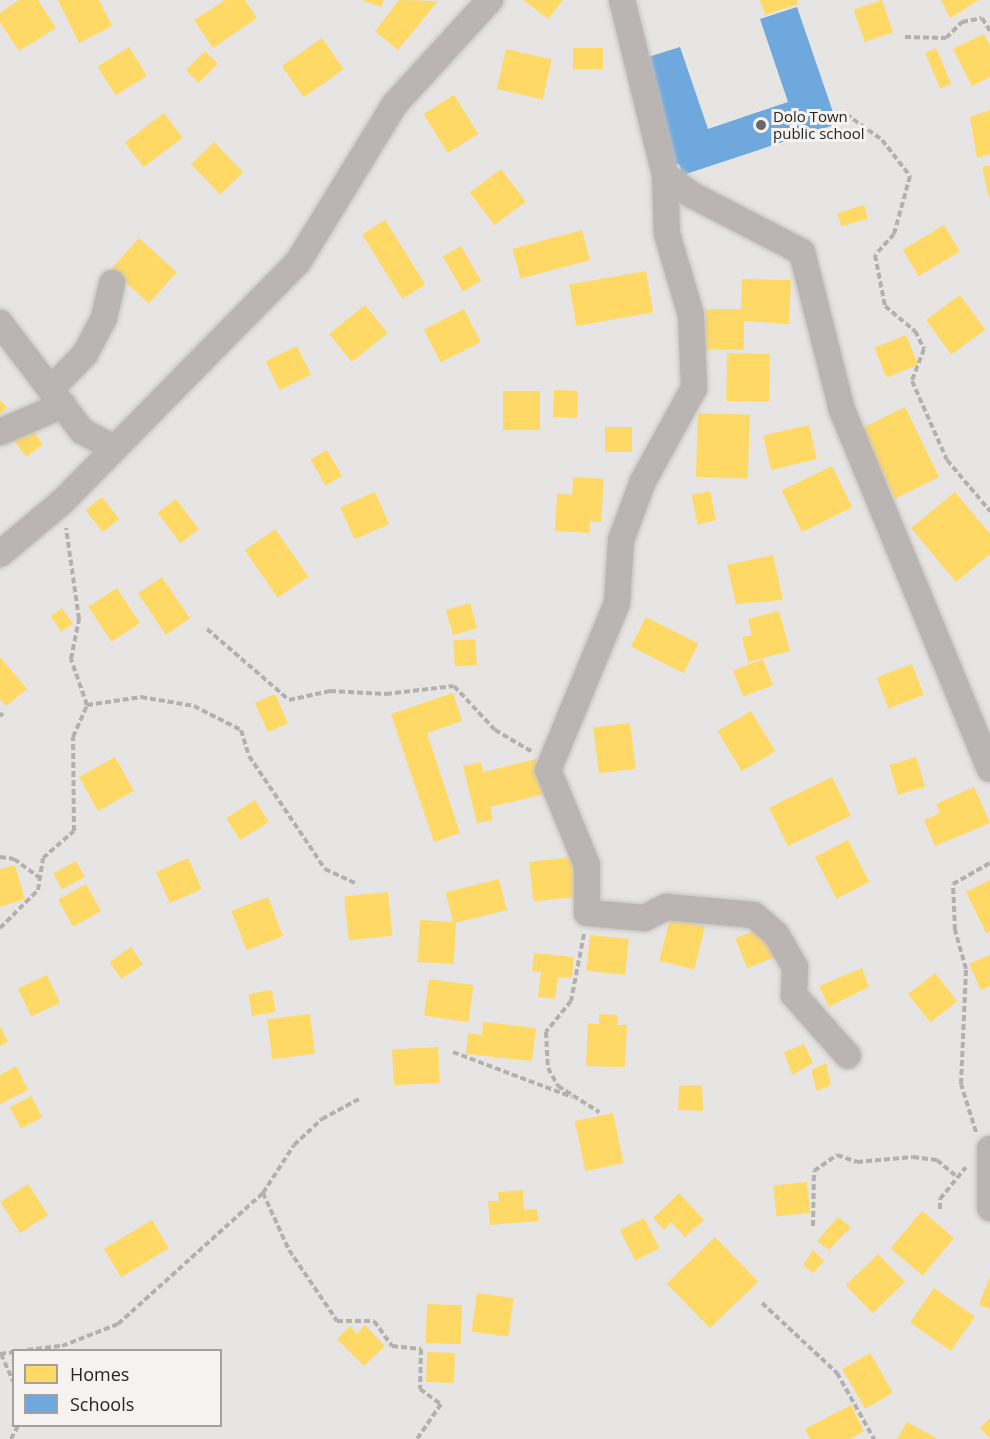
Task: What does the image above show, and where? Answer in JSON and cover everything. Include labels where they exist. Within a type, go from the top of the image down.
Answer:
[{"type":"street","points":[[0,554],[63,501],[298,262],[395,104],[490,0]]},
{"type":"street","points":[[622,0],[665,175],[667,234],[691,315],[694,388],[643,481],[621,540],[617,603],[548,770],[587,865],[587,913],[645,918],[666,907],[754,915],[776,934],[795,967],[794,995],[848,1056]]},
{"type":"street","points":[[665,175],[692,195],[802,252],[842,410],[990,769]]},
{"type":"street","points":[[0,432],[57,397],[85,354],[104,318],[112,283]]},
{"type":"street","points":[[0,323],[82,431],[114,448]]},
{"type":"street","points":[[982,1149],[990,1208]]},
{"type":"path","points":[[905,37],[946,39],[962,22],[982,18],[990,31]]},
{"type":"path","points":[[846,114],[882,140],[910,176],[894,234],[875,255],[885,306],[915,331],[924,349],[912,381],[946,460],[990,511]]},
{"type":"path","points":[[0,928],[38,890],[43,858],[74,831],[73,737],[87,705],[71,660],[79,619],[63,501]]},
{"type":"path","points":[[207,629],[289,700],[330,692],[386,694],[454,686],[495,730],[536,753],[548,770]]},
{"type":"path","points":[[87,705],[141,697],[194,706],[241,730],[249,756],[325,869],[355,883]]},
{"type":"path","points":[[0,857],[14,859],[40,878]]},
{"type":"path","points":[[940,1209],[940,1199],[982,1149],[961,1084],[966,969],[955,930],[952,884],[990,863]]},
{"type":"path","points":[[587,913],[577,985],[546,1032],[548,1068],[558,1086],[600,1112]]},
{"type":"path","points":[[453,1052],[576,1099]]},
{"type":"path","points":[[36,1349],[62,1346],[118,1324],[263,1193],[294,1145],[322,1119],[359,1099]]},
{"type":"path","points":[[813,1226],[814,1171],[837,1155],[857,1162],[913,1157],[938,1161],[957,1177]]},
{"type":"path","points":[[263,1193],[289,1250],[337,1321],[374,1321],[392,1346],[421,1349],[420,1389],[441,1404],[417,1439]]},
{"type":"path","points":[[762,1303],[837,1373],[874,1439]]},
{"type":"path","points":[[1,1354],[12,1379]]},
{"type":"building: Homes","points":[[19,0],[38,0],[56,28],[19,51],[0,22],[0,13]]},
{"type":"building: Homes","points":[[58,0],[99,0],[112,26],[79,43]]},
{"type":"building: Homes","points":[[225,0],[245,0],[257,18],[213,48],[194,20]]},
{"type":"building: Homes","points":[[362,0],[384,0],[381,7]]},
{"type":"building: Homes","points":[[399,0],[438,1],[398,50],[375,31]]},
{"type":"building: Homes","points":[[523,0],[563,0],[548,19]]},
{"type":"building: Homes","points":[[760,0],[797,0],[798,4],[765,15]]},
{"type":"building: Homes","points":[[882,0],[893,32],[865,42],[854,10]]},
{"type":"building: Homes","points":[[941,0],[979,0],[950,18]]},
{"type":"building: Homes","points":[[984,34],[990,46],[990,77],[972,86],[953,49]]},
{"type":"building: Homes","points":[[322,38],[344,69],[304,97],[282,66]]},
{"type":"building: Homes","points":[[129,47],[147,76],[116,95],[98,67]]},
{"type":"building: Homes","points":[[573,48],[603,48],[603,69],[573,69]]},
{"type":"building: Homes","points":[[936,48],[951,84],[940,89],[925,53]]},
{"type":"building: Homes","points":[[506,49],[552,60],[543,100],[497,89]]},
{"type":"building: Homes","points":[[205,51],[218,64],[199,83],[186,70]]},
{"type":"building: Homes","points":[[454,95],[478,134],[448,153],[423,114]]},
{"type":"building: Homes","points":[[990,110],[990,154],[977,158],[970,117]]},
{"type":"building: Homes","points":[[164,113],[183,138],[144,167],[125,142]]},
{"type":"building: Homes","points":[[214,142],[243,172],[220,194],[191,164]]},
{"type":"building: Homes","points":[[990,165],[990,197],[989,197],[982,167]]},
{"type":"building: Homes","points":[[501,169],[526,202],[495,225],[470,192]]},
{"type":"building: Homes","points":[[864,205],[868,218],[841,227],[837,213]]},
{"type":"building: Homes","points":[[385,220],[425,284],[402,299],[362,234]]},
{"type":"building: Homes","points":[[944,225],[960,252],[919,276],[903,250]]},
{"type":"building: Homes","points":[[582,230],[590,260],[520,279],[512,249]]},
{"type":"building: Homes","points":[[139,238],[177,272],[149,303],[111,269]]},
{"type":"building: Homes","points":[[461,246],[481,281],[463,291],[443,256]]},
{"type":"building: Homes","points":[[646,271],[653,312],[576,326],[569,285]]},
{"type":"building: Homes","points":[[742,279],[791,280],[789,324],[744,321],[744,350],[705,349],[706,309],[741,309]]},
{"type":"building: Homes","points":[[960,295],[985,330],[951,354],[926,320]]},
{"type":"building: Homes","points":[[365,305],[388,333],[352,362],[329,334]]},
{"type":"building: Homes","points":[[464,309],[481,342],[441,362],[424,329]]},
{"type":"building: Homes","points":[[906,335],[918,365],[886,377],[874,348]]},
{"type":"building: Homes","points":[[297,346],[311,375],[280,390],[266,361]]},
{"type":"building: Homes","points":[[727,353],[770,354],[769,402],[726,401]]},
{"type":"building: Homes","points":[[554,390],[578,391],[577,418],[553,417]]},
{"type":"building: Homes","points":[[503,391],[540,391],[540,430],[503,430]]},
{"type":"building: Homes","points":[[0,400],[7,407],[0,414]]},
{"type":"building: Homes","points":[[905,407],[939,477],[895,499],[861,428]]},
{"type":"building: Homes","points":[[698,413],[750,415],[748,479],[696,477]]},
{"type":"building: Homes","points":[[809,425],[817,459],[771,470],[763,436]]},
{"type":"building: Homes","points":[[29,426],[43,444],[27,457],[12,439]]},
{"type":"building: Homes","points":[[605,427],[632,427],[632,452],[605,452]]},
{"type":"building: Homes","points":[[327,450],[342,476],[326,485],[311,460]]},
{"type":"building: Homes","points":[[832,466],[852,507],[802,532],[782,491]]},
{"type":"building: Homes","points":[[573,477],[604,479],[601,522],[590,521],[589,533],[555,531],[557,494],[572,495]]},
{"type":"building: Homes","points":[[710,491],[716,520],[698,524],[691,495]]},
{"type":"building: Homes","points":[[375,492],[389,524],[355,539],[340,507]]},
{"type":"building: Homes","points":[[955,492],[990,534],[990,554],[956,582],[911,528]]},
{"type":"building: Homes","points":[[102,497],[119,519],[103,532],[85,510]]},
{"type":"building: Homes","points":[[176,499],[199,529],[181,543],[158,513]]},
{"type":"building: Homes","points":[[275,529],[308,577],[278,598],[245,550]]},
{"type":"building: Homes","points":[[773,555],[783,600],[736,604],[727,565]]},
{"type":"building: Homes","points":[[162,577],[190,618],[166,635],[138,593]]},
{"type":"building: Homes","points":[[117,588],[140,623],[111,642],[88,607]]},
{"type":"building: Homes","points":[[470,603],[477,628],[453,635],[446,610]]},
{"type":"building: Homes","points":[[62,608],[73,624],[61,632],[51,616]]},
{"type":"building: Homes","points":[[779,611],[790,651],[748,662],[742,637],[752,635],[748,619]]},
{"type":"building: Homes","points":[[646,617],[699,644],[684,673],[631,646]]},
{"type":"building: Homes","points":[[475,639],[477,665],[455,666],[453,641]]},
{"type":"building: Homes","points":[[0,657],[27,689],[6,706],[0,699]]},
{"type":"building: Homes","points":[[763,659],[773,685],[743,697],[733,670]]},
{"type":"building: Homes","points":[[912,664],[924,695],[888,708],[877,678]]},
{"type":"building: Homes","points":[[453,693],[462,721],[427,733],[460,833],[434,842],[391,714]]},
{"type":"building: Homes","points":[[275,694],[288,723],[268,732],[255,703]]},
{"type":"building: Homes","points":[[751,711],[775,751],[742,771],[718,731]]},
{"type":"building: Homes","points":[[630,723],[636,769],[599,773],[593,728]]},
{"type":"building: Homes","points":[[115,757],[134,791],[98,811],[79,777]]},
{"type":"building: Homes","points":[[916,757],[925,787],[898,795],[889,765]]},
{"type":"building: Homes","points":[[536,759],[545,794],[490,807],[493,820],[477,823],[463,766],[481,762],[483,772]]},
{"type":"building: Homes","points":[[832,777],[851,816],[788,846],[769,808]]},
{"type":"building: Homes","points":[[974,787],[990,823],[935,846],[924,820],[940,813],[936,804]]},
{"type":"building: Homes","points":[[255,800],[269,822],[240,840],[226,818]]},
{"type":"building: Homes","points":[[848,840],[869,882],[836,899],[815,857]]},
{"type":"building: Homes","points":[[574,857],[578,897],[533,901],[529,862]]},
{"type":"building: Homes","points":[[188,858],[202,889],[170,903],[156,872]]},
{"type":"building: Homes","points":[[76,861],[85,877],[62,889],[53,874]]},
{"type":"building: Homes","points":[[15,865],[25,899],[0,907],[0,869]]},
{"type":"building: Homes","points":[[499,879],[507,910],[453,923],[446,892]]},
{"type":"building: Homes","points":[[990,880],[990,932],[986,933],[966,892]]},
{"type":"building: Homes","points":[[86,884],[101,911],[73,927],[58,900]]},
{"type":"building: Homes","points":[[388,892],[393,936],[349,940],[344,897]]},
{"type":"building: Homes","points":[[268,897],[283,936],[247,950],[232,911]]},
{"type":"building: Homes","points":[[670,918],[705,927],[694,969],[659,961]]},
{"type":"building: Homes","points":[[420,920],[456,922],[454,964],[418,962]]},
{"type":"building: Homes","points":[[764,927],[776,957],[747,968],[735,939]]},
{"type":"building: Homes","points":[[590,935],[629,939],[625,975],[586,971]]},
{"type":"building: Homes","points":[[131,947],[143,964],[122,979],[110,962]]},
{"type":"building: Homes","points":[[534,953],[574,957],[572,978],[558,977],[555,999],[538,997],[541,972],[532,971]]},
{"type":"building: Homes","points":[[990,955],[990,986],[981,990],[969,964]]},
{"type":"building: Homes","points":[[862,968],[869,987],[829,1007],[819,986]]},
{"type":"building: Homes","points":[[935,973],[957,1001],[930,1022],[908,994]]},
{"type":"building: Homes","points":[[47,975],[60,1003],[31,1017],[18,989]]},
{"type":"building: Homes","points":[[429,979],[474,985],[468,1022],[424,1016]]},
{"type":"building: Homes","points":[[272,990],[276,1012],[252,1016],[248,994]]},
{"type":"building: Homes","points":[[310,1014],[315,1054],[272,1059],[267,1019]]},
{"type":"building: Homes","points":[[599,1014],[618,1015],[618,1025],[627,1025],[625,1067],[586,1066],[588,1023],[599,1024]]},
{"type":"building: Homes","points":[[483,1022],[536,1028],[532,1061],[466,1054],[468,1033],[482,1035]]},
{"type":"building: Homes","points":[[0,1026],[8,1042],[0,1046]]},
{"type":"building: Homes","points":[[804,1044],[813,1063],[792,1075],[784,1052]]},
{"type":"building: Homes","points":[[438,1047],[440,1083],[394,1085],[392,1049]]},
{"type":"building: Homes","points":[[826,1063],[831,1085],[817,1091],[811,1070]]},
{"type":"building: Homes","points":[[16,1066],[28,1090],[0,1104],[0,1075]]},
{"type":"building: Homes","points":[[702,1085],[703,1111],[678,1110],[679,1086]]},
{"type":"building: Homes","points":[[31,1096],[42,1117],[21,1128],[10,1107]]},
{"type":"building: Homes","points":[[613,1113],[624,1163],[585,1171],[575,1121]]},
{"type":"building: Homes","points":[[807,1182],[810,1213],[776,1216],[773,1186]]},
{"type":"building: Homes","points":[[28,1184],[48,1215],[20,1233],[0,1202]]},
{"type":"building: Homes","points":[[523,1190],[524,1210],[537,1209],[539,1221],[490,1225],[488,1201],[499,1201],[498,1192]]},
{"type":"building: Homes","points":[[679,1193],[704,1220],[685,1237],[671,1222],[664,1230],[653,1218]]},
{"type":"building: Homes","points":[[922,1211],[954,1238],[923,1276],[891,1249]]},
{"type":"building: Homes","points":[[838,1217],[851,1227],[829,1250],[817,1241]]},
{"type":"building: Homes","points":[[644,1218],[659,1248],[635,1261],[620,1230]]},
{"type":"building: Homes","points":[[152,1220],[169,1248],[121,1277],[104,1249]]},
{"type":"building: Homes","points":[[715,1237],[758,1282],[710,1328],[667,1284]]},
{"type":"building: Homes","points":[[813,1250],[824,1261],[813,1273],[803,1265]]},
{"type":"building: Homes","points":[[878,1254],[905,1282],[873,1313],[846,1285]]},
{"type":"building: Homes","points":[[990,1276],[990,1309],[979,1305]]},
{"type":"building: Homes","points":[[934,1288],[975,1317],[951,1351],[910,1322]]},
{"type":"building: Homes","points":[[477,1293],[514,1298],[508,1337],[472,1332]]},
{"type":"building: Homes","points":[[427,1304],[462,1305],[461,1344],[426,1343]]},
{"type":"building: Homes","points":[[365,1325],[385,1346],[364,1366],[337,1339],[350,1326],[357,1334]]},
{"type":"building: Homes","points":[[427,1352],[455,1353],[454,1383],[426,1382]]},
{"type":"building: Homes","points":[[870,1353],[893,1393],[865,1409],[842,1369]]},
{"type":"building: Homes","points":[[851,1405],[864,1431],[850,1439],[810,1439],[805,1429]]},
{"type":"building: Homes","points":[[990,1418],[990,1438],[980,1428]]},
{"type":"building: Homes","points":[[907,1422],[938,1439],[897,1439]]},
{"type":"building: Schools","points":[[797,7],[837,124],[683,175],[679,164],[660,171],[653,147],[670,141],[642,59],[680,47],[708,129],[788,102],[760,19]]},
{"type":"place","name":"Dolo Town public school","points":[[761,125]]}]
